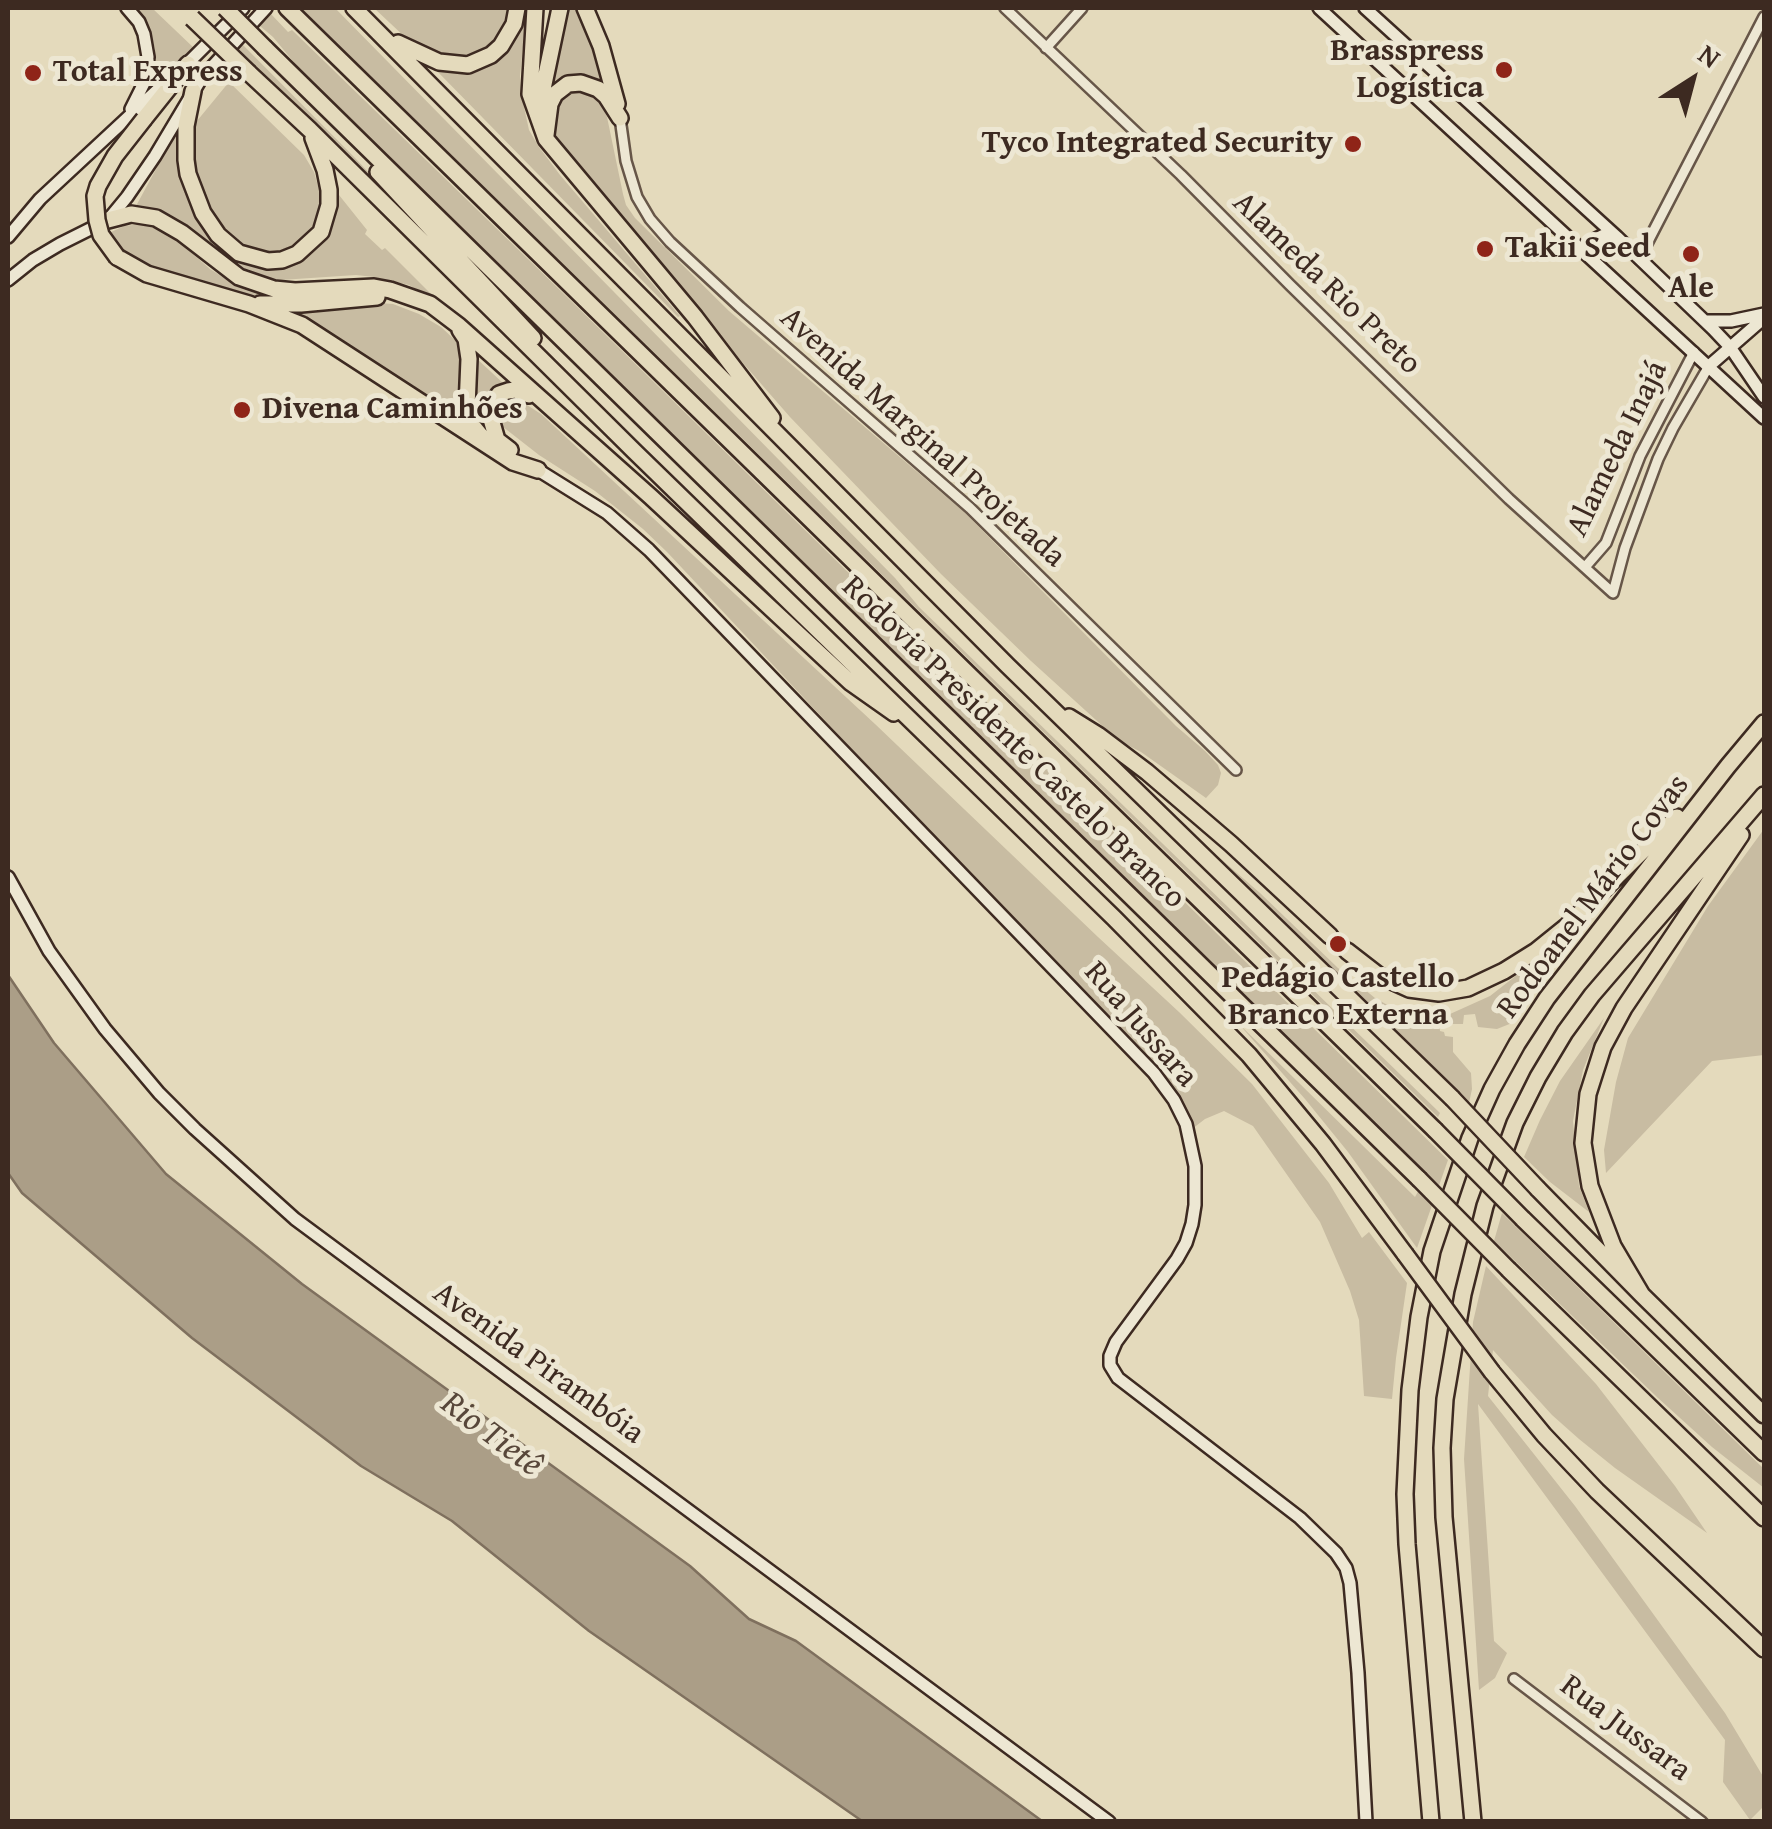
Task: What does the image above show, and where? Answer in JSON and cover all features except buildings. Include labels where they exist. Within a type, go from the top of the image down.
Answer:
[{"type":"highway","name":"Rodovia Presidente Castelo Branco","points":[[225,8],[1764,1518]]},
{"type":"highway","points":[[354,8],[814,472],[1452,1098],[1764,1415]]},
{"type":"highway","points":[[382,34],[439,62],[468,65],[501,46],[514,24],[516,8]]},
{"type":"highway","points":[[534,8],[530,94],[543,132],[695,317],[814,472]]},
{"type":"highway","points":[[543,132],[543,89],[560,8]]},
{"type":"highway","points":[[584,8],[610,73],[620,118]]},
{"type":"highway","points":[[187,12],[1102,906],[1249,1055],[1323,1144],[1492,1372],[1544,1434],[1597,1491],[1764,1648]]},
{"type":"highway","name":"Rodovia Presidente Castelo Branco","points":[[292,12],[1764,1454]]},
{"type":"highway","points":[[188,64],[136,118],[98,186],[97,220],[101,235],[117,257],[168,281],[249,304],[302,325],[514,462],[538,470]]},
{"type":"highway","points":[[543,132],[555,94],[568,84],[581,82],[598,88],[620,118]]},
{"type":"highway","points":[[194,90],[186,126],[188,174],[218,236],[239,253],[268,261],[282,260],[297,254],[321,232],[330,205],[329,190],[310,130]]},
{"type":"highway","points":[[357,140],[384,178],[611,420],[634,451]]},
{"type":"highway","points":[[108,220],[131,214],[156,218],[239,277],[274,289],[374,288],[430,304],[651,497],[850,682],[921,730]]},
{"type":"highway","points":[[249,304],[378,297],[430,304]]},
{"type":"highway","points":[[458,326],[466,339],[469,359],[467,407],[472,425],[490,447]]},
{"type":"highway","points":[[538,470],[497,440],[491,411],[496,398],[508,391],[515,390],[542,402]]},
{"type":"highway","points":[[1053,709],[1078,721],[1147,772],[1330,936]]},
{"type":"highway","name":"Rodoanel Mário Covas","points":[[1430,1822],[1405,1494],[1410,1390],[1432,1251],[1470,1138],[1518,1044],[1547,998],[1764,723]]},
{"type":"highway","points":[[1346,952],[1378,975],[1408,989],[1452,992],[1484,982],[1536,951],[1567,926],[1728,766]]},
{"type":"highway","points":[[1642,1295],[1613,1246],[1590,1186],[1583,1144],[1588,1094],[1603,1047],[1624,1008],[1764,797]]},
{"type":"highway","name":"Rodoanel Mário Covas","points":[[1474,1822],[1447,1550],[1442,1448],[1445,1400],[1463,1294],[1485,1206],[1515,1124],[1565,1032],[1592,995],[1764,797]]},
{"type":"main road","points":[[8,236],[40,200],[136,118],[148,57],[139,22],[127,8]]},
{"type":"main road","points":[[188,64],[243,8]]},
{"type":"main road","points":[[8,280],[33,260],[108,220],[155,156],[211,67],[266,8]]},
{"type":"main road","points":[[1319,8],[1764,418]]},
{"type":"main road","points":[[1365,8],[1705,321],[1730,346],[1764,396]]},
{"type":"main road","points":[[1594,260],[1592,249],[1596,239],[1606,234],[1617,236]]},
{"type":"main road","points":[[1705,321],[1764,316]]},
{"type":"main road","points":[[1709,366],[1764,316]]},
{"type":"main road","name":"Rua Jussara","points":[[538,470],[607,513],[649,550],[1154,1073],[1174,1100],[1186,1124],[1195,1166],[1192,1224],[1177,1259],[1116,1342],[1110,1365],[1118,1378],[1300,1518],[1346,1568],[1358,1673],[1366,1822]]},
{"type":"main road","name":"Avenida Pirambóia","points":[[8,877],[48,950],[104,1028],[194,1128],[296,1219],[1109,1822]]},
{"type":"street","name":"Alameda Rio Preto","points":[[1005,8],[1509,499],[1613,593]]},
{"type":"street","points":[[1046,48],[1082,8]]},
{"type":"street","points":[[1640,259],[1764,17]]},
{"type":"street","name":"Avenida Marginal Projetada","points":[[620,118],[626,161],[637,196],[670,242],[970,508],[1236,770]]},
{"type":"street","name":"Alameda Inajá","points":[[1586,566],[1606,542],[1640,456],[1694,352]]},
{"type":"street","name":"Alameda Inajá","points":[[1613,593],[1658,459],[1709,366]]},
{"type":"street","name":"Rua Jussara","points":[[1514,1680],[1702,1822]]},
{"type":"shaded area","points":[[132,8],[152,8],[195,49],[154,78],[155,49],[150,30]]},
{"type":"shaded area","points":[[301,8],[335,8],[895,578],[919,607],[1440,1113],[1438,1117]]},
{"type":"shaded area","points":[[374,8],[510,8],[506,26],[496,42],[466,60],[449,59],[407,39]]},
{"type":"shaded area","points":[[520,8],[527,8],[520,76],[529,130],[560,175],[680,316],[434,68],[454,70],[490,60]]},
{"type":"shaded area","points":[[564,8],[577,8],[605,77],[603,83],[580,75],[559,81],[550,91]]},
{"type":"shaded area","points":[[271,14],[561,291],[1448,1160],[1417,1248],[1348,1152],[1238,1023],[1415,1197],[1427,1175],[297,66],[260,26]]},
{"type":"shaded area","points":[[241,43],[355,158],[454,263],[235,50]]},
{"type":"shaded area","points":[[229,82],[304,155],[314,172],[320,212],[303,238],[290,247],[258,252],[243,246],[210,215],[195,172],[192,127]]},
{"type":"shaded area","points":[[587,87],[600,100],[607,117],[626,205],[635,218],[729,311],[963,511],[1205,751],[1221,773],[1218,785],[1206,798],[1118,740],[941,574],[790,417],[564,158],[553,120],[558,98],[564,90]]},
{"type":"shaded area","points":[[180,125],[179,147],[220,244],[295,260],[339,195],[367,230],[365,234],[382,250],[385,248],[441,304],[409,285],[374,277],[281,280],[259,276],[232,265],[175,218],[136,206]]},
{"type":"shaded area","points":[[141,224],[170,234],[226,279],[243,287],[282,295],[266,299],[245,296],[155,271],[124,255],[107,234]]},
{"type":"shaded area","points":[[364,302],[393,304],[419,314],[456,341],[463,370],[458,404],[461,418],[295,312]]},
{"type":"shaded area","points":[[475,357],[504,384],[487,396],[479,425],[471,400]]},
{"type":"shaded area","points":[[516,398],[541,414],[875,724],[1252,1084],[1329,1183],[1362,1238],[1369,1232],[1407,1283],[1392,1399],[1364,1396],[1359,1320],[1350,1291],[1320,1222],[1253,1126],[1224,1111],[1192,1129],[1179,1099],[1160,1071],[667,552],[595,491],[498,423],[497,407]]},
{"type":"shaded area","points":[[1764,829],[1764,1055],[1712,1061],[1606,1173],[1604,1150],[1628,1038],[1708,906]]},
{"type":"shaded area","points":[[1191,833],[1375,998],[1419,1016],[1450,1014],[1490,996],[1576,929],[1514,1012],[1512,1023],[1497,1029],[1478,1027],[1475,1014],[1464,1015],[1463,1024],[1439,1021],[1440,1031],[1453,1037],[1453,1052],[1471,1073],[1469,1103]]},
{"type":"shaded area","points":[[1604,1018],[1583,1070],[1573,1121],[1579,1186],[1589,1212],[1524,1157],[1560,1081]]},
{"type":"shaded area","points":[[1502,1213],[1764,1469],[1764,1488],[1658,1398],[1494,1241]]},
{"type":"shaded area","points":[[1486,1266],[1596,1384],[1707,1533],[1579,1439],[1493,1350],[1488,1396],[1575,1506],[1725,1713],[1764,1778],[1764,1806],[1750,1820],[1723,1782],[1725,1740],[1478,1404],[1494,1641],[1507,1653],[1495,1678],[1479,1690],[1464,1459],[1473,1322]]},
{"type":"water","name":"Rio Tietê","points":[[8,975],[54,1043],[166,1174],[302,1284],[690,1566],[749,1619],[796,1641],[1042,1821],[862,1821],[589,1631],[452,1521],[361,1466],[192,1338],[22,1193],[8,1173]]},
{"type":"place","name":"Brasspress Logística","points":[[1504,70]]},
{"type":"place","name":"Total Express","points":[[33,73]]},
{"type":"place","name":"Tyco Integrated Security","points":[[1353,144]]},
{"type":"place","name":"Takii Seed","points":[[1485,249]]},
{"type":"place","name":"Ale","points":[[1691,254]]},
{"type":"place","name":"Divena Caminhões","points":[[242,410]]},
{"type":"place","name":"Pedágio Castello Branco Externa","points":[[1338,944]]}]
